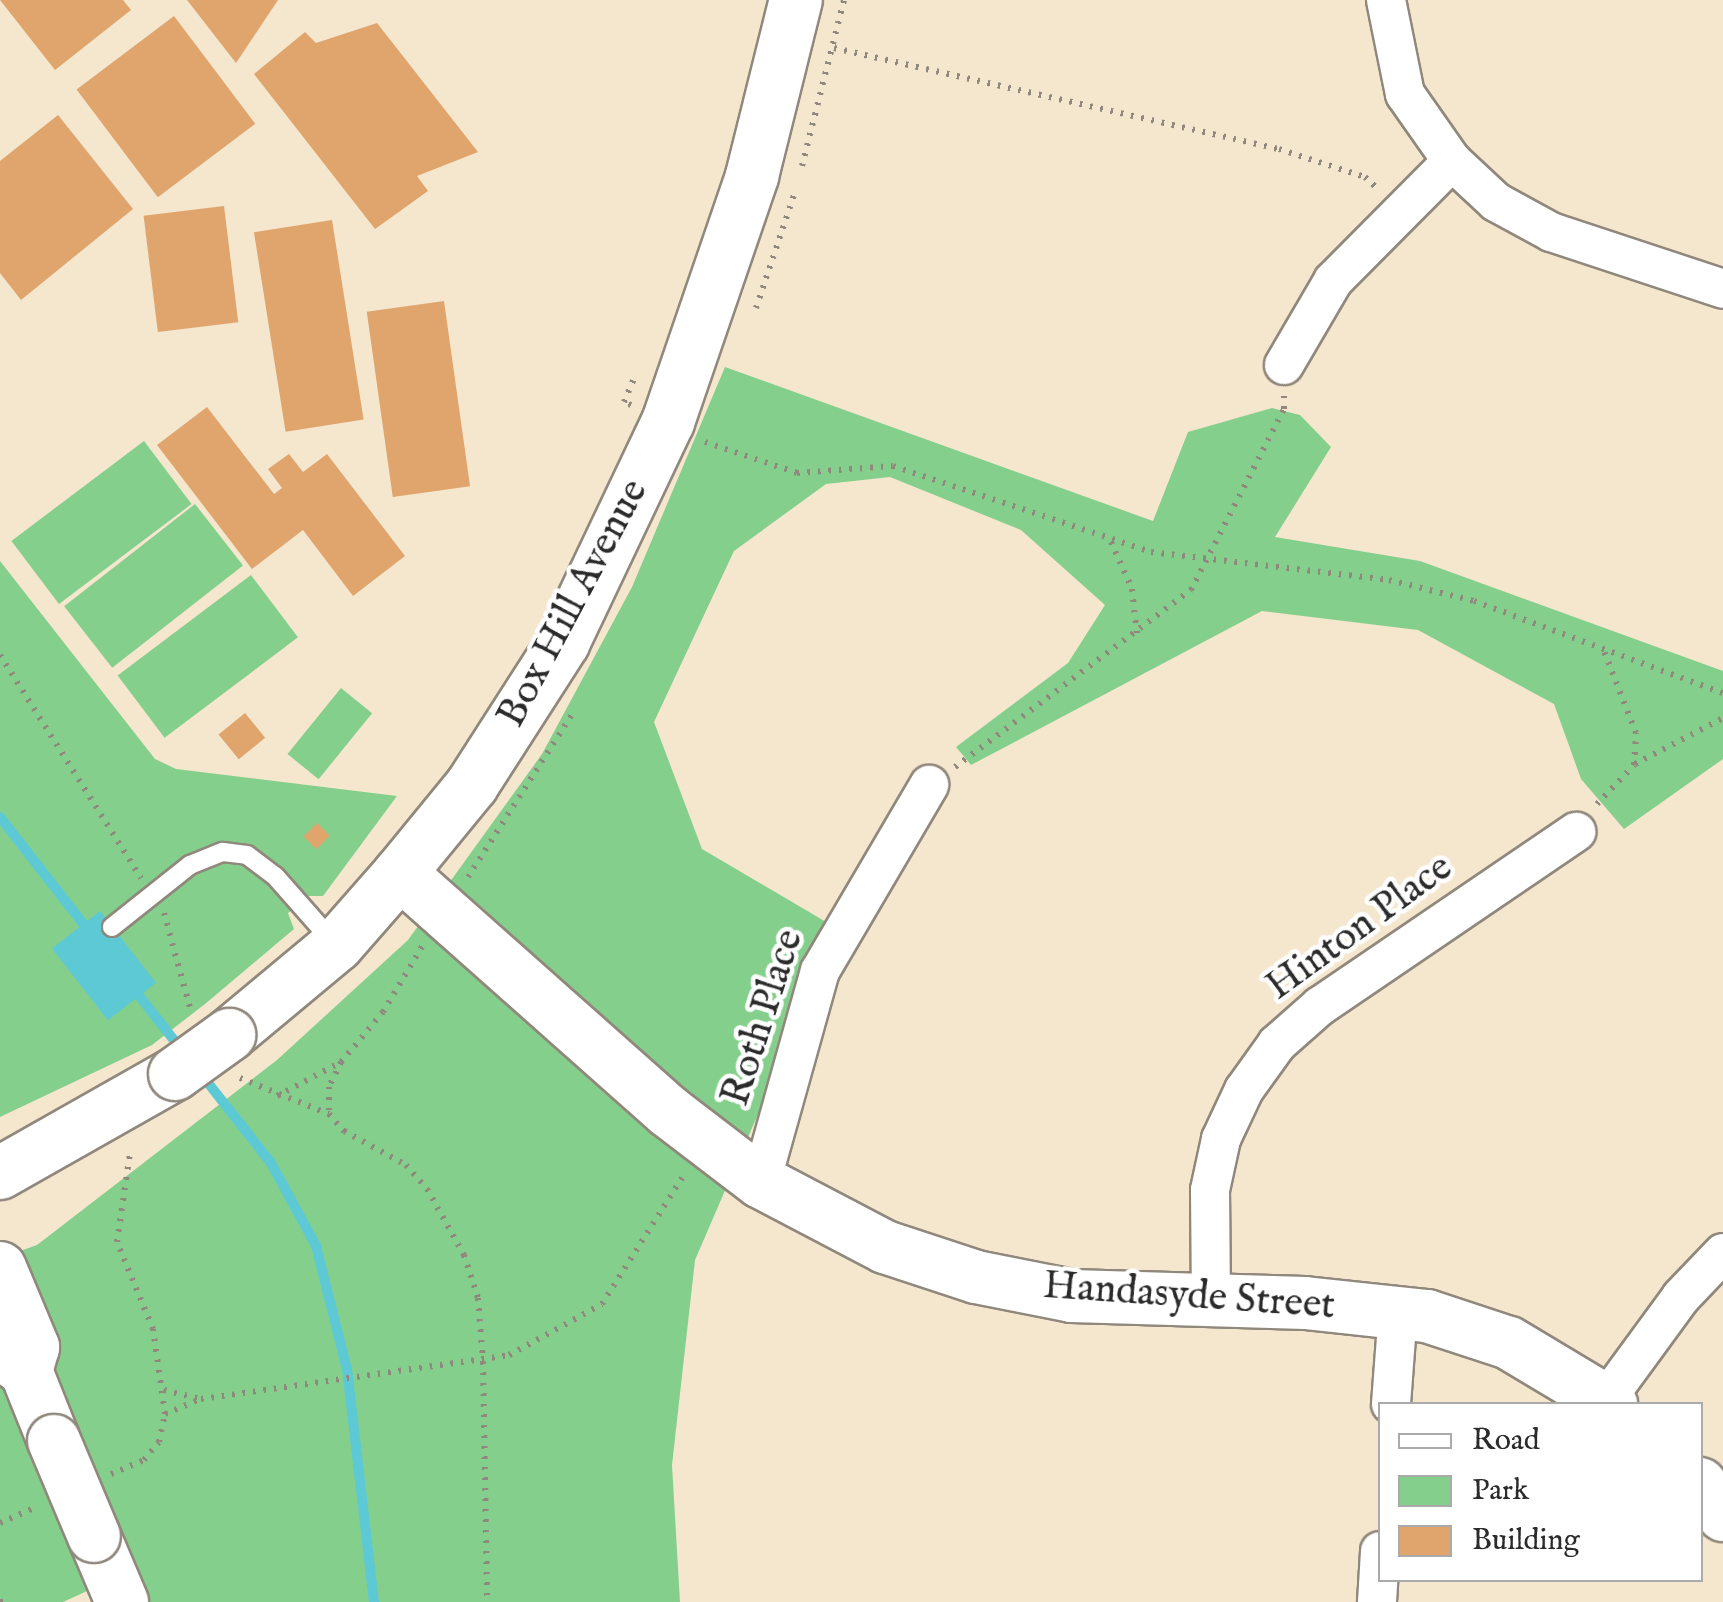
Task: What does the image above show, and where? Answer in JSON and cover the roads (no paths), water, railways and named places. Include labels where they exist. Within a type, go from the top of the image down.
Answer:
[{"type":"street","name":"Box Hill Avenue","points":[[0,1173],[174,1074],[220,1043],[337,946],[472,785],[544,676],[646,412],[752,176],[796,0]]},
{"type":"street","points":[[1386,0],[1405,94],[1452,161],[1496,202],[1551,232],[1723,288]]},
{"type":"street","points":[[1284,365],[1333,281],[1400,207],[1452,161]]},
{"type":"street","name":"Roth Place","points":[[760,1182],[820,971],[930,785]]},
{"type":"street","name":"Hinton Place","points":[[1210,1302],[1210,1190],[1221,1139],[1244,1090],[1277,1044],[1320,1006],[1576,832]]},
{"type":"street","name":"Handasyde Street","points":[[400,874],[668,1111],[760,1182],[885,1247],[976,1277],[1072,1296],[1398,1311],[1509,1343],[1608,1402]]},
{"type":"street","points":[[1608,1402],[1681,1297],[1723,1254]]},
{"type":"street","points":[[0,1268],[33,1348],[13,1355],[122,1602]]},
{"type":"street","points":[[1391,1402],[1398,1311]]},
{"type":"street","points":[[1703,1488],[1723,1515]]},
{"type":"lane","points":[[112,927],[190,865],[223,852],[247,855],[275,876],[337,946]]},
{"type":"water","points":[[100,911],[156,983],[108,1020],[52,949]]},
{"type":"waterway","points":[[0,817],[92,935]]},
{"type":"waterway","points":[[133,988],[181,1049]]},
{"type":"waterway","points":[[201,1074],[271,1163],[316,1246],[347,1369],[374,1602]]}]
